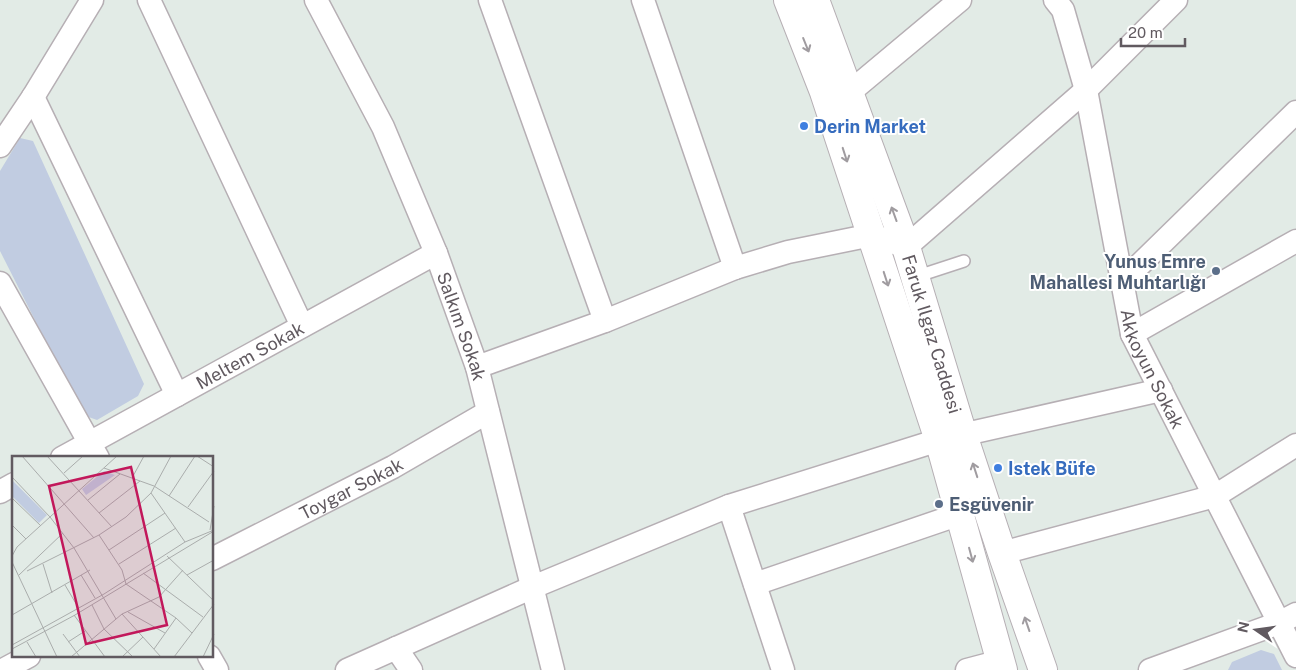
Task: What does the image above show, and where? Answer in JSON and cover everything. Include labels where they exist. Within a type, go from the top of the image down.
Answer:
[{"type":"street","points":[[149,0],[302,326]]},
{"type":"street","name":"Salkım Sokak","points":[[316,0],[383,127],[436,253],[477,366],[553,670]]},
{"type":"street","points":[[490,0],[605,321]]},
{"type":"street","points":[[643,0],[735,268]]},
{"type":"street","name":"Faruk Ilgaz Caddesi","points":[[788,0],[824,92],[872,235],[951,438],[1002,553],[1043,670]]},
{"type":"street","name":"Faruk Ilgaz Caddesi","points":[[816,0],[906,246],[915,277],[951,438],[960,514],[1002,666]]},
{"type":"street","points":[[850,92],[960,0]]},
{"type":"street","name":"Akkoyun Sokak","points":[[1055,0],[1063,10],[1086,90],[1132,334],[1215,496],[1288,619],[1296,656]]},
{"type":"street","points":[[477,366],[605,321],[735,268],[788,252],[872,235],[906,246],[1086,90],[1176,0]]},
{"type":"street","points":[[0,146],[33,97],[84,3]]},
{"type":"street","points":[[33,97],[177,395]]},
{"type":"street","points":[[1122,282],[1296,112]]},
{"type":"street","points":[[1132,334],[1296,241]]},
{"type":"street","name":"Meltem Sokak","points":[[70,456],[94,450],[177,395],[436,253]]},
{"type":"street","points":[[0,283],[94,450]]},
{"type":"street","points":[[348,670],[533,586],[730,506],[951,438],[1161,390]]},
{"type":"street","name":"Toygar Sokak","points":[[214,558],[393,467],[488,412]]},
{"type":"street","points":[[1002,553],[1215,496],[1296,445]]},
{"type":"street","points":[[0,492],[12,485]]},
{"type":"street","points":[[730,506],[783,670]]},
{"type":"street","points":[[755,584],[960,514]]},
{"type":"street","points":[[1150,670],[1197,662],[1288,619]]},
{"type":"street","points":[[396,648],[411,670]]},
{"type":"street","points":[[3,670],[25,658]]},
{"type":"street","points":[[210,658],[217,670]]},
{"type":"street","points":[[967,670],[1002,666]]},
{"type":"lane","points":[[915,277],[964,261]]},
{"type":"shaded area","points":[[20,138],[33,141],[144,384],[138,396],[97,420],[83,415],[0,251],[0,171]]},
{"type":"shaded area","points":[[1261,650],[1274,654],[1282,670],[1228,670],[1232,662]]},
{"type":"place","name":"Derin Market","points":[[804,126]]},
{"type":"place","name":"Yunus Emre Mahallesi Muhtarlığı","points":[[1216,271]]},
{"type":"place","name":"Istek Büfe","points":[[998,468]]},
{"type":"place","name":"Esgüvenir","points":[[939,504]]}]
